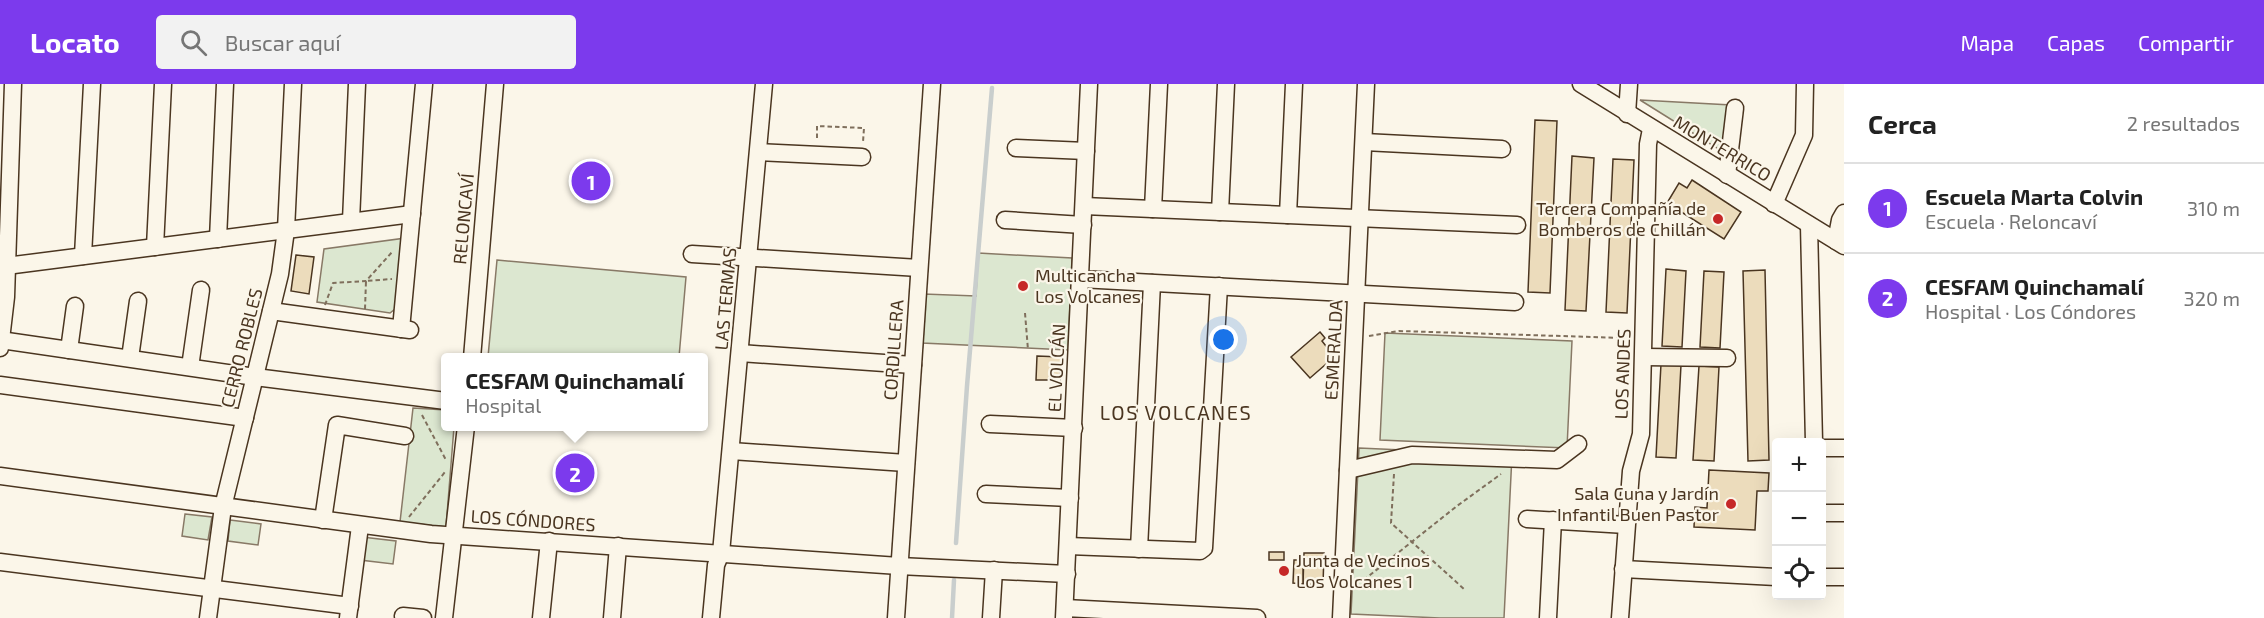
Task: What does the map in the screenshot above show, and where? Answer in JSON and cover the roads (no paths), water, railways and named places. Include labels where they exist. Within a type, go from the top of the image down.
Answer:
[{"type":"street","points":[[13,84],[6,114],[4,188],[6,297],[0,342],[441,400]]},
{"type":"street","points":[[83,256],[92,84]]},
{"type":"street","points":[[155,247],[162,84]]},
{"type":"street","points":[[218,239],[225,84]]},
{"type":"street","name":"CERRO ROBLES","points":[[208,618],[223,507],[280,274],[286,230],[293,84]]},
{"type":"street","points":[[351,221],[357,84]]},
{"type":"street","points":[[271,311],[406,330],[405,278],[424,84]]},
{"type":"street","name":"RELONCAVÍ","points":[[472,353],[495,84]]},
{"type":"street","name":"LAS TERMAS","points":[[711,618],[716,565],[722,553],[764,84]]},
{"type":"street","name":"CORDILLERA","points":[[896,618],[932,84]]},
{"type":"street","name":"EL VOLCÁN","points":[[1064,613],[1089,84]]},
{"type":"street","points":[[1153,209],[1159,84]]},
{"type":"street","points":[[1220,212],[1226,84]]},
{"type":"street","points":[[1288,215],[1294,84]]},
{"type":"street","name":"ESMERALDA","points":[[1341,618],[1366,84]]},
{"type":"street","name":"MONTERRICO","points":[[1581,84],[1840,243]]},
{"type":"street","points":[[1627,114],[1629,84]]},
{"type":"street","points":[[1774,204],[1804,135],[1805,84]]},
{"type":"street","points":[[1727,175],[1735,108]]},
{"type":"street","name":"LOS ANDES","points":[[1620,618],[1633,461],[1641,434],[1648,144],[1652,129]]},
{"type":"street","points":[[1364,142],[1502,149]]},
{"type":"street","points":[[1016,148],[1086,151]]},
{"type":"street","points":[[759,152],[862,157]]},
{"type":"street","points":[[1083,206],[1517,225]]},
{"type":"street","points":[[1840,243],[1840,220],[1844,213]]},
{"type":"street","points":[[4,262],[83,256],[412,214]]},
{"type":"street","points":[[1005,220],[1083,225]]},
{"type":"street","points":[[1809,225],[1814,438]]},
{"type":"street","points":[[692,254],[919,268]]},
{"type":"street","points":[[1080,279],[1515,302]]},
{"type":"street","points":[[1139,549],[1152,283]]},
{"type":"street","points":[[1068,546],[1202,550],[1219,286]]},
{"type":"street","points":[[190,367],[201,290]]},
{"type":"street","points":[[130,358],[138,301]]},
{"type":"street","points":[[69,350],[75,306]]},
{"type":"street","points":[[740,353],[912,365]]},
{"type":"street","points":[[1644,357],[1727,358]]},
{"type":"street","points":[[0,385],[245,418]]},
{"type":"street","points":[[990,424],[1074,428]]},
{"type":"street","points":[[323,520],[337,425],[405,436]]},
{"type":"street","points":[[444,618],[466,431]]},
{"type":"street","points":[[1348,470],[1412,455],[1557,460],[1578,444]]},
{"type":"street","points":[[1826,448],[1844,448]]},
{"type":"street","points":[[731,451],[906,463]]},
{"type":"street","name":"LOS CÓNDORES","points":[[0,476],[398,531],[899,566],[1067,574]]},
{"type":"street","points":[[986,494],[1070,498]]},
{"type":"street","points":[[1826,513],[1844,513]]},
{"type":"street","points":[[1527,519],[1626,525]]},
{"type":"street","points":[[1548,618],[1553,520]]},
{"type":"street","points":[[0,562],[212,589],[349,612],[360,525]]},
{"type":"street","points":[[541,618],[549,541]]},
{"type":"street","points":[[612,618],[618,546]]},
{"type":"street","points":[[1623,569],[1772,577]]},
{"type":"street","points":[[991,618],[993,570]]},
{"type":"street","points":[[1826,577],[1844,577]]},
{"type":"street","points":[[1064,613],[1257,618]]},
{"type":"street","points":[[403,616],[423,618]]},
{"type":"waterway","points":[[956,543],[992,88]]},
{"type":"waterway","points":[[952,618],[954,580]]},
{"type":"place","name":"Escuela Marta Colvin","points":[[591,181]]},
{"type":"place","name":"Tercera Compañía de Bomberos de Chillán","points":[[1718,219]]},
{"type":"place","name":"Multicancha Los Volcanes","points":[[1023,286]]},
{"type":"place","name":"CESFAM Quinchamalí","points":[[575,473]]},
{"type":"place","name":"Sala Cuna y Jardín Infantil Buen Pastor","points":[[1731,504]]},
{"type":"place","name":"Junta de Vecinos Los Volcanes 1","points":[[1284,571]]},
{"type":"district","name":"LOS VOLCANES","points":[[1176,413]]}]
